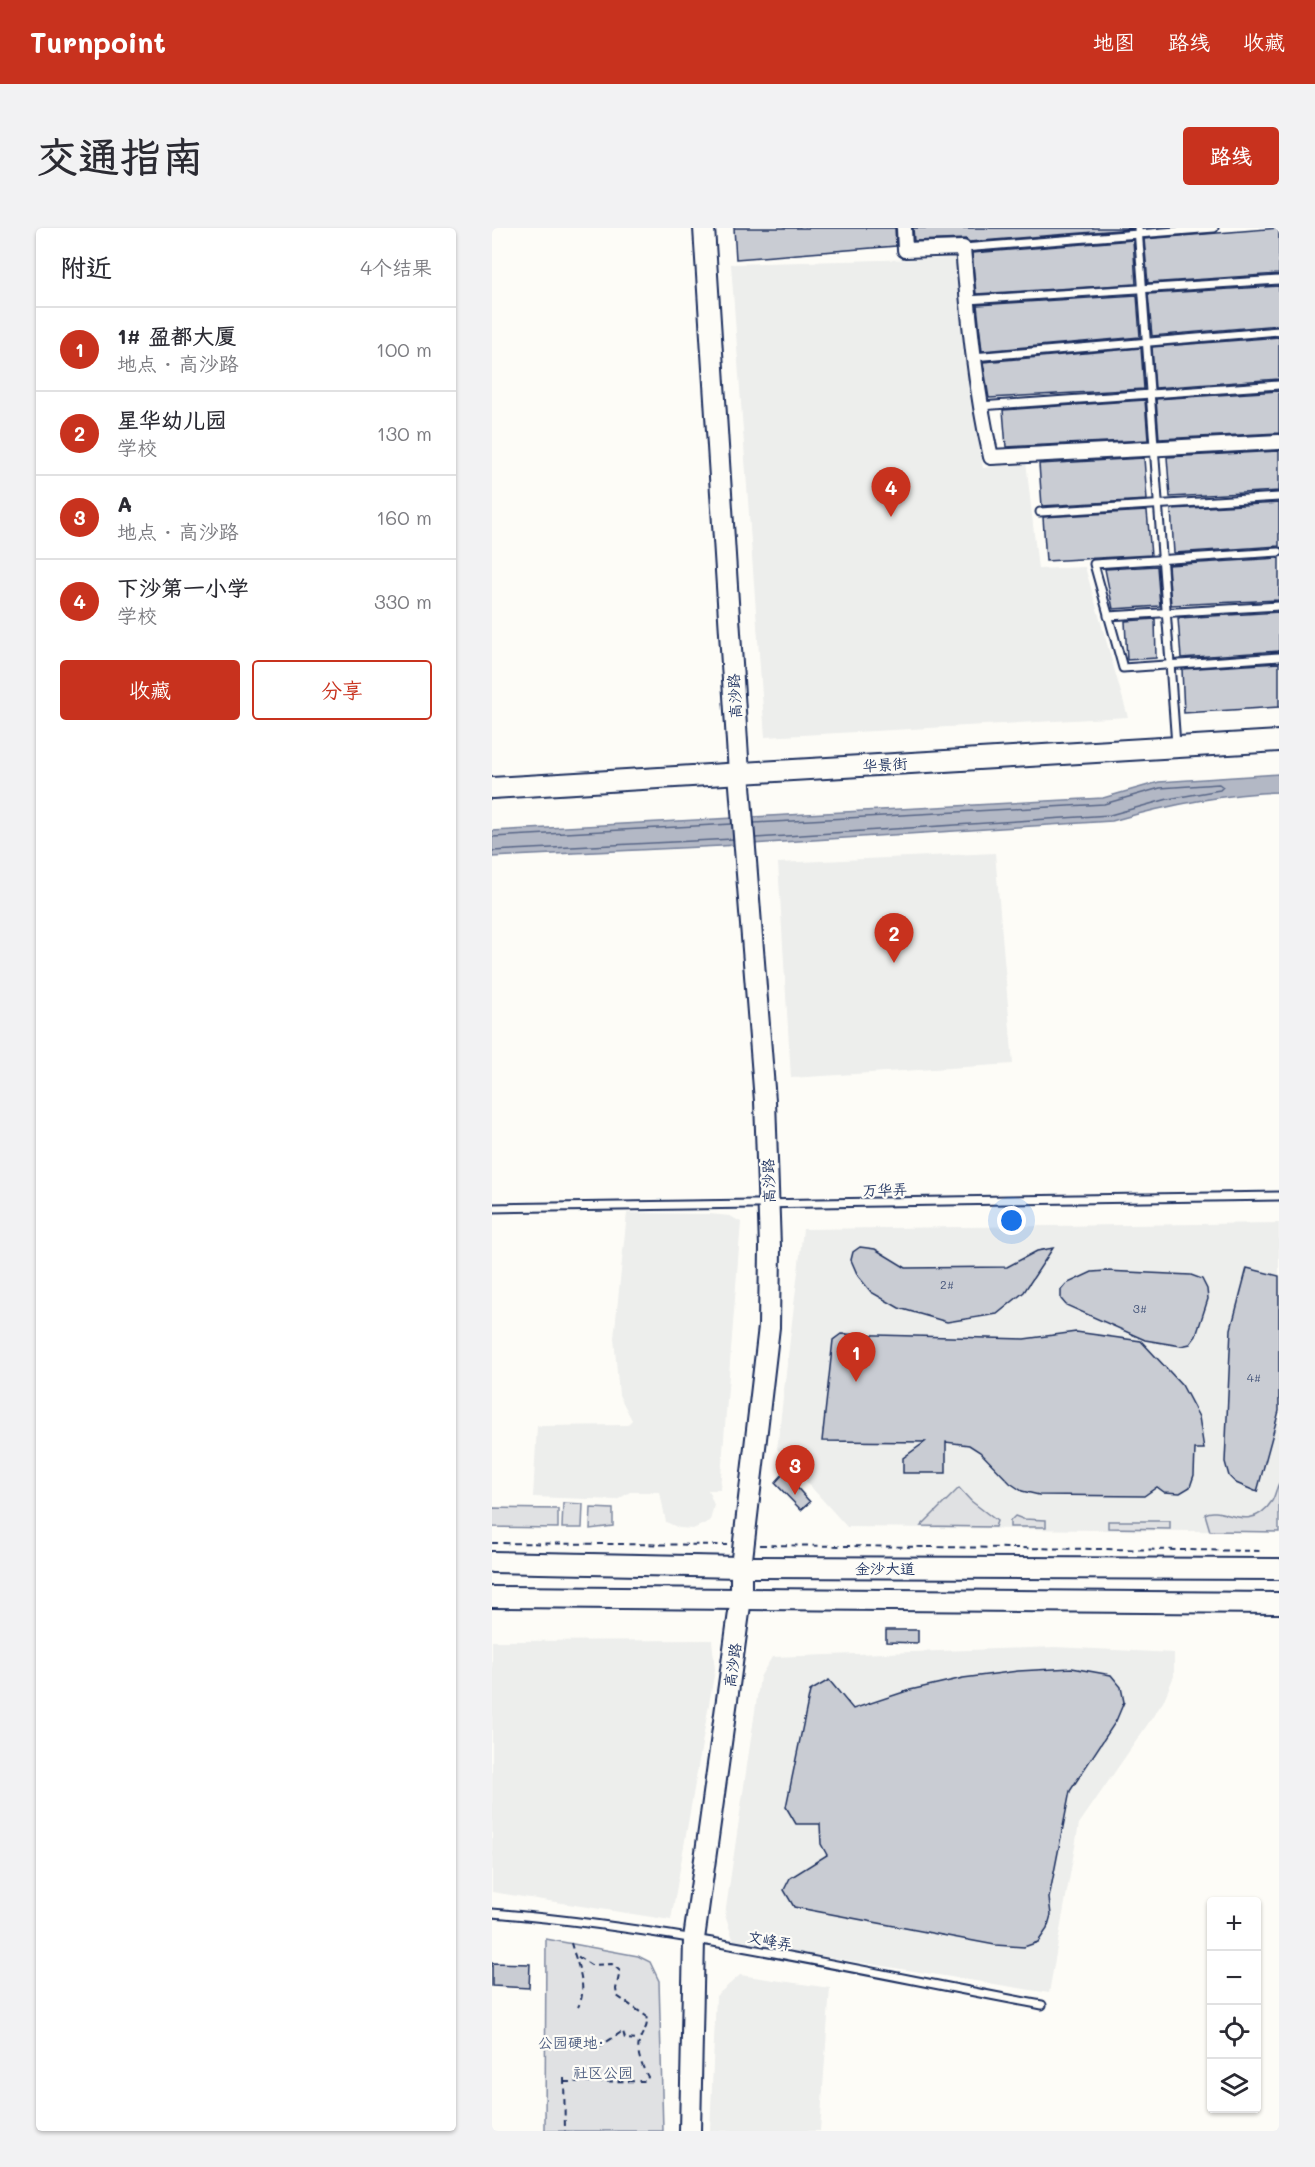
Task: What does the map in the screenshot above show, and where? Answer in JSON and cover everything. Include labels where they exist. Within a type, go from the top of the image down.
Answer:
[{"type":"street","name":"高沙路","points":[[690,2131],[694,1939],[741,1598],[743,1545],[769,1328],[769,1205],[765,1101],[739,773],[704,228]]},
{"type":"street","points":[[904,228],[905,250],[963,248],[973,357],[980,406],[992,457],[1279,442]]},
{"type":"street","name":"华景街","points":[[492,788],[1279,741]]},
{"type":"street","name":"金沙大道","points":[[492,1562],[741,1567],[1279,1569]]},
{"type":"street","name":"金沙大道","points":[[492,1597],[1279,1602]]},
{"type":"lane","points":[[963,248],[1138,231],[1214,228]]},
{"type":"lane","points":[[1138,231],[1176,747]]},
{"type":"lane","points":[[967,300],[1279,280]]},
{"type":"lane","points":[[973,357],[1146,340],[1279,331]]},
{"type":"lane","points":[[980,406],[1279,385]]},
{"type":"lane","points":[[1040,513],[1279,498]]},
{"type":"lane","points":[[1279,552],[1094,564],[1123,668],[1279,657]]},
{"type":"lane","points":[[1108,616],[1279,606]]},
{"type":"lane","name":"万华弄","points":[[492,1208],[1279,1196]]},
{"type":"lane","name":"文峰弄","points":[[492,1913],[544,1917],[694,1939],[1042,2005]]},
{"type":"path","points":[[492,1543],[1267,1551]]},
{"type":"path","points":[[571,1942],[582,1983],[583,1994],[578,2007]]},
{"type":"path","points":[[564,2082],[646,2081],[648,2077],[640,2058],[639,2040],[648,2026],[646,2016],[617,1996],[616,1989],[620,1971],[612,1964],[591,1965],[574,1954]]},
{"type":"path","points":[[587,2046],[602,2045],[622,2031],[625,2039],[639,2040]]},
{"type":"path","points":[[564,2078],[565,2131]]},
{"type":"shaded area","points":[[958,258],[968,358],[983,468],[1026,461],[1038,569],[1085,567],[1128,717],[765,737],[731,264]]},
{"type":"shaded area","points":[[995,853],[1013,1064],[791,1078],[778,863]]},
{"type":"shaded area","points":[[627,1213],[710,1214],[730,1216],[741,1222],[720,1490],[708,1490],[714,1505],[710,1521],[693,1529],[679,1528],[666,1522],[660,1492],[630,1492],[617,1500],[533,1497],[537,1426],[627,1425],[632,1420],[619,1395],[614,1338]]},
{"type":"shaded area","points":[[1279,1223],[1279,1532],[847,1527],[777,1449],[803,1229]]},
{"type":"shaded area","points":[[712,1640],[715,1670],[671,1920],[492,1892],[492,1641]]},
{"type":"shaded area","points":[[1055,1647],[1174,1653],[1174,1676],[1163,1702],[1079,1824],[1049,1993],[734,1942],[725,1915],[760,1677],[772,1657]]},
{"type":"shaded area","points":[[740,1975],[830,1988],[820,2131],[710,2131],[716,1996]]},
{"type":"green space","points":[[1279,1483],[1279,1532],[1210,1531],[1205,1514],[1212,1512],[1245,1518],[1254,1516],[1263,1511],[1272,1501]]},
{"type":"green space","points":[[959,1488],[971,1501],[997,1521],[995,1527],[921,1526]]},
{"type":"green space","points":[[563,1503],[583,1504],[582,1528],[562,1528]]},
{"type":"green space","points":[[492,1508],[558,1509],[558,1528],[492,1527]]},
{"type":"green space","points":[[591,1508],[613,1509],[613,1526],[590,1529]]},
{"type":"green space","points":[[1015,1516],[1023,1519],[1046,1520],[1046,1527],[1010,1527],[1010,1521]]},
{"type":"green space","points":[[1108,1521],[1170,1521],[1170,1529],[1108,1528]]},
{"type":"green space","name":"社区公园","points":[[546,1939],[638,1956],[650,1962],[659,1981],[663,2131],[545,2131]]},
{"type":"water","points":[[1279,774],[1279,792],[1195,801],[1112,821],[721,846],[492,857],[492,831],[1103,798],[1159,782]]},
{"type":"building","points":[[734,228],[895,228],[896,246],[736,259]]},
{"type":"building","points":[[913,228],[1132,229],[969,242],[966,239],[914,241]]},
{"type":"building","points":[[1279,228],[1279,274],[1148,283],[1144,239]]},
{"type":"building","points":[[1133,240],[1136,284],[976,294],[972,253]]},
{"type":"building","points":[[1279,286],[1279,325],[1152,336],[1148,294]]},
{"type":"building","points":[[1137,295],[1140,337],[982,351],[977,305]]},
{"type":"building","points":[[1279,337],[1279,379],[1155,388],[1152,347]]},
{"type":"building","points":[[1141,348],[1144,389],[989,398],[983,362]]},
{"type":"building","points":[[1279,391],[1279,433],[1159,439],[1156,399]]},
{"type":"building","points":[[1145,400],[1148,440],[1006,447],[1003,410]]},
{"type":"building","points":[[1279,451],[1279,491],[1170,497],[1167,457]]},
{"type":"building","points":[[1144,458],[1147,500],[1042,506],[1039,464]]},
{"type":"building","points":[[1279,503],[1279,546],[1174,553],[1171,509]]},
{"type":"building","points":[[1147,511],[1151,555],[1046,561],[1043,517]]},
{"type":"building","points":[[1279,558],[1279,600],[1171,605],[1168,565]]},
{"type":"building","points":[[1157,566],[1160,606],[1113,609],[1105,569]]},
{"type":"building","points":[[1279,612],[1279,651],[1181,658],[1178,618]]},
{"type":"building","points":[[1155,619],[1156,658],[1127,660],[1125,621]]},
{"type":"building","points":[[1279,663],[1279,707],[1184,713],[1182,669]]},
{"type":"building","points":[[860,1247],[875,1249],[906,1268],[1007,1267],[1037,1251],[1053,1248],[1024,1292],[997,1314],[947,1322],[899,1308],[871,1292],[858,1276],[851,1260],[853,1252]]},
{"type":"building","points":[[1247,1268],[1279,1276],[1279,1411],[1257,1492],[1236,1483],[1229,1476],[1225,1462],[1231,1329]]},
{"type":"building","points":[[1092,1272],[1191,1275],[1202,1279],[1207,1289],[1208,1299],[1196,1336],[1190,1344],[1181,1346],[1145,1340],[1066,1305],[1061,1299],[1061,1290],[1066,1284]]},
{"type":"building","points":[[1076,1332],[1141,1341],[1182,1385],[1199,1417],[1204,1449],[1195,1449],[1194,1475],[1190,1487],[1180,1493],[1164,1492],[1157,1487],[1144,1496],[1039,1495],[1022,1491],[1010,1483],[980,1452],[969,1445],[946,1442],[946,1473],[903,1473],[903,1458],[925,1442],[822,1441],[833,1340],[841,1334],[1024,1339]]},
{"type":"building","points":[[784,1473],[810,1502],[801,1510],[775,1483]]},
{"type":"building","points":[[886,1630],[918,1630],[918,1643],[886,1642]]},
{"type":"building","points":[[1072,1668],[1111,1675],[1121,1687],[1124,1702],[1116,1721],[1070,1791],[1049,1898],[1051,1915],[1047,1929],[1038,1942],[1024,1947],[995,1945],[794,1907],[784,1890],[790,1878],[827,1855],[821,1844],[820,1824],[796,1824],[786,1807],[810,1691],[829,1680],[853,1709],[910,1690],[963,1678],[1018,1671]]},
{"type":"building","points":[[492,1963],[530,1964],[529,1988],[492,1986]]},
{"type":"place","name":"下沙第一小学","points":[[891,517]]},
{"type":"place","name":"星华幼儿园","points":[[894,963]]},
{"type":"place","name":"1# 盈都大厦","points":[[856,1382]]},
{"type":"place","name":"A","points":[[795,1495]]},
{"type":"park label","name":"公园硬地·","points":[[571,2042]]}]
